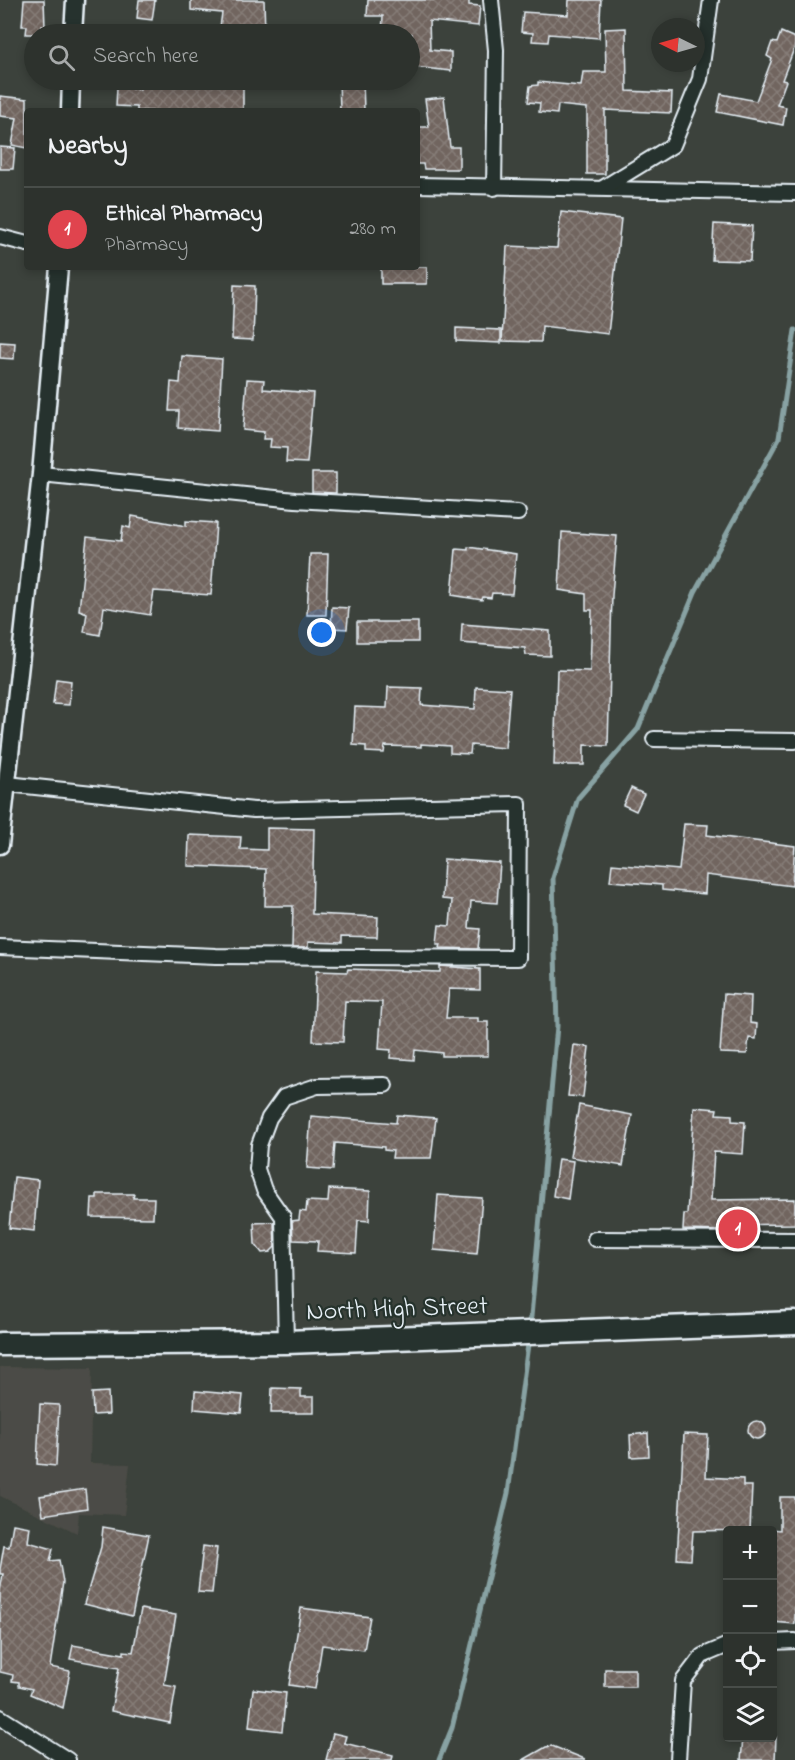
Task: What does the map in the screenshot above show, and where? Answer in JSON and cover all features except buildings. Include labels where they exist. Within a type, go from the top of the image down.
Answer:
[{"type":"highway","name":"North High Street","points":[[0,1344],[286,1342],[560,1334],[795,1323]]},
{"type":"street","points":[[74,24],[75,0]]},
{"type":"street","points":[[491,0],[496,50],[494,188]]},
{"type":"street","points":[[603,188],[673,145],[700,79],[711,0]]},
{"type":"street","points":[[70,108],[71,90]]},
{"type":"street","points":[[420,185],[793,193]]},
{"type":"street","points":[[0,237],[24,243]]},
{"type":"street","points":[[0,845],[41,474],[59,270]]},
{"type":"street","points":[[41,474],[295,500],[518,513]]},
{"type":"street","points":[[654,739],[795,741]]},
{"type":"street","points":[[0,947],[216,956],[518,958],[519,804],[254,810],[7,784]]},
{"type":"street","points":[[286,1342],[283,1217],[264,1190],[257,1169],[259,1145],[269,1118],[284,1097],[318,1086],[385,1085]]},
{"type":"street","points":[[595,1239],[795,1240]]},
{"type":"street","points":[[777,1642],[795,1641]]},
{"type":"street","points":[[678,1760],[683,1682],[702,1656],[723,1646]]},
{"type":"street","points":[[0,1717],[68,1760]]},
{"type":"shaded area","points":[[0,1367],[92,1368],[90,1463],[130,1464],[124,1515],[79,1513],[77,1533],[0,1496]]},
{"type":"waterway","points":[[530,1328],[557,1026],[553,878],[578,798],[638,729],[695,592],[779,438],[795,330]]},
{"type":"waterway","points":[[439,1760],[452,1728],[508,1493],[529,1337]]},
{"type":"place","name":"Ethical Pharmacy","points":[[738,1229]]}]
